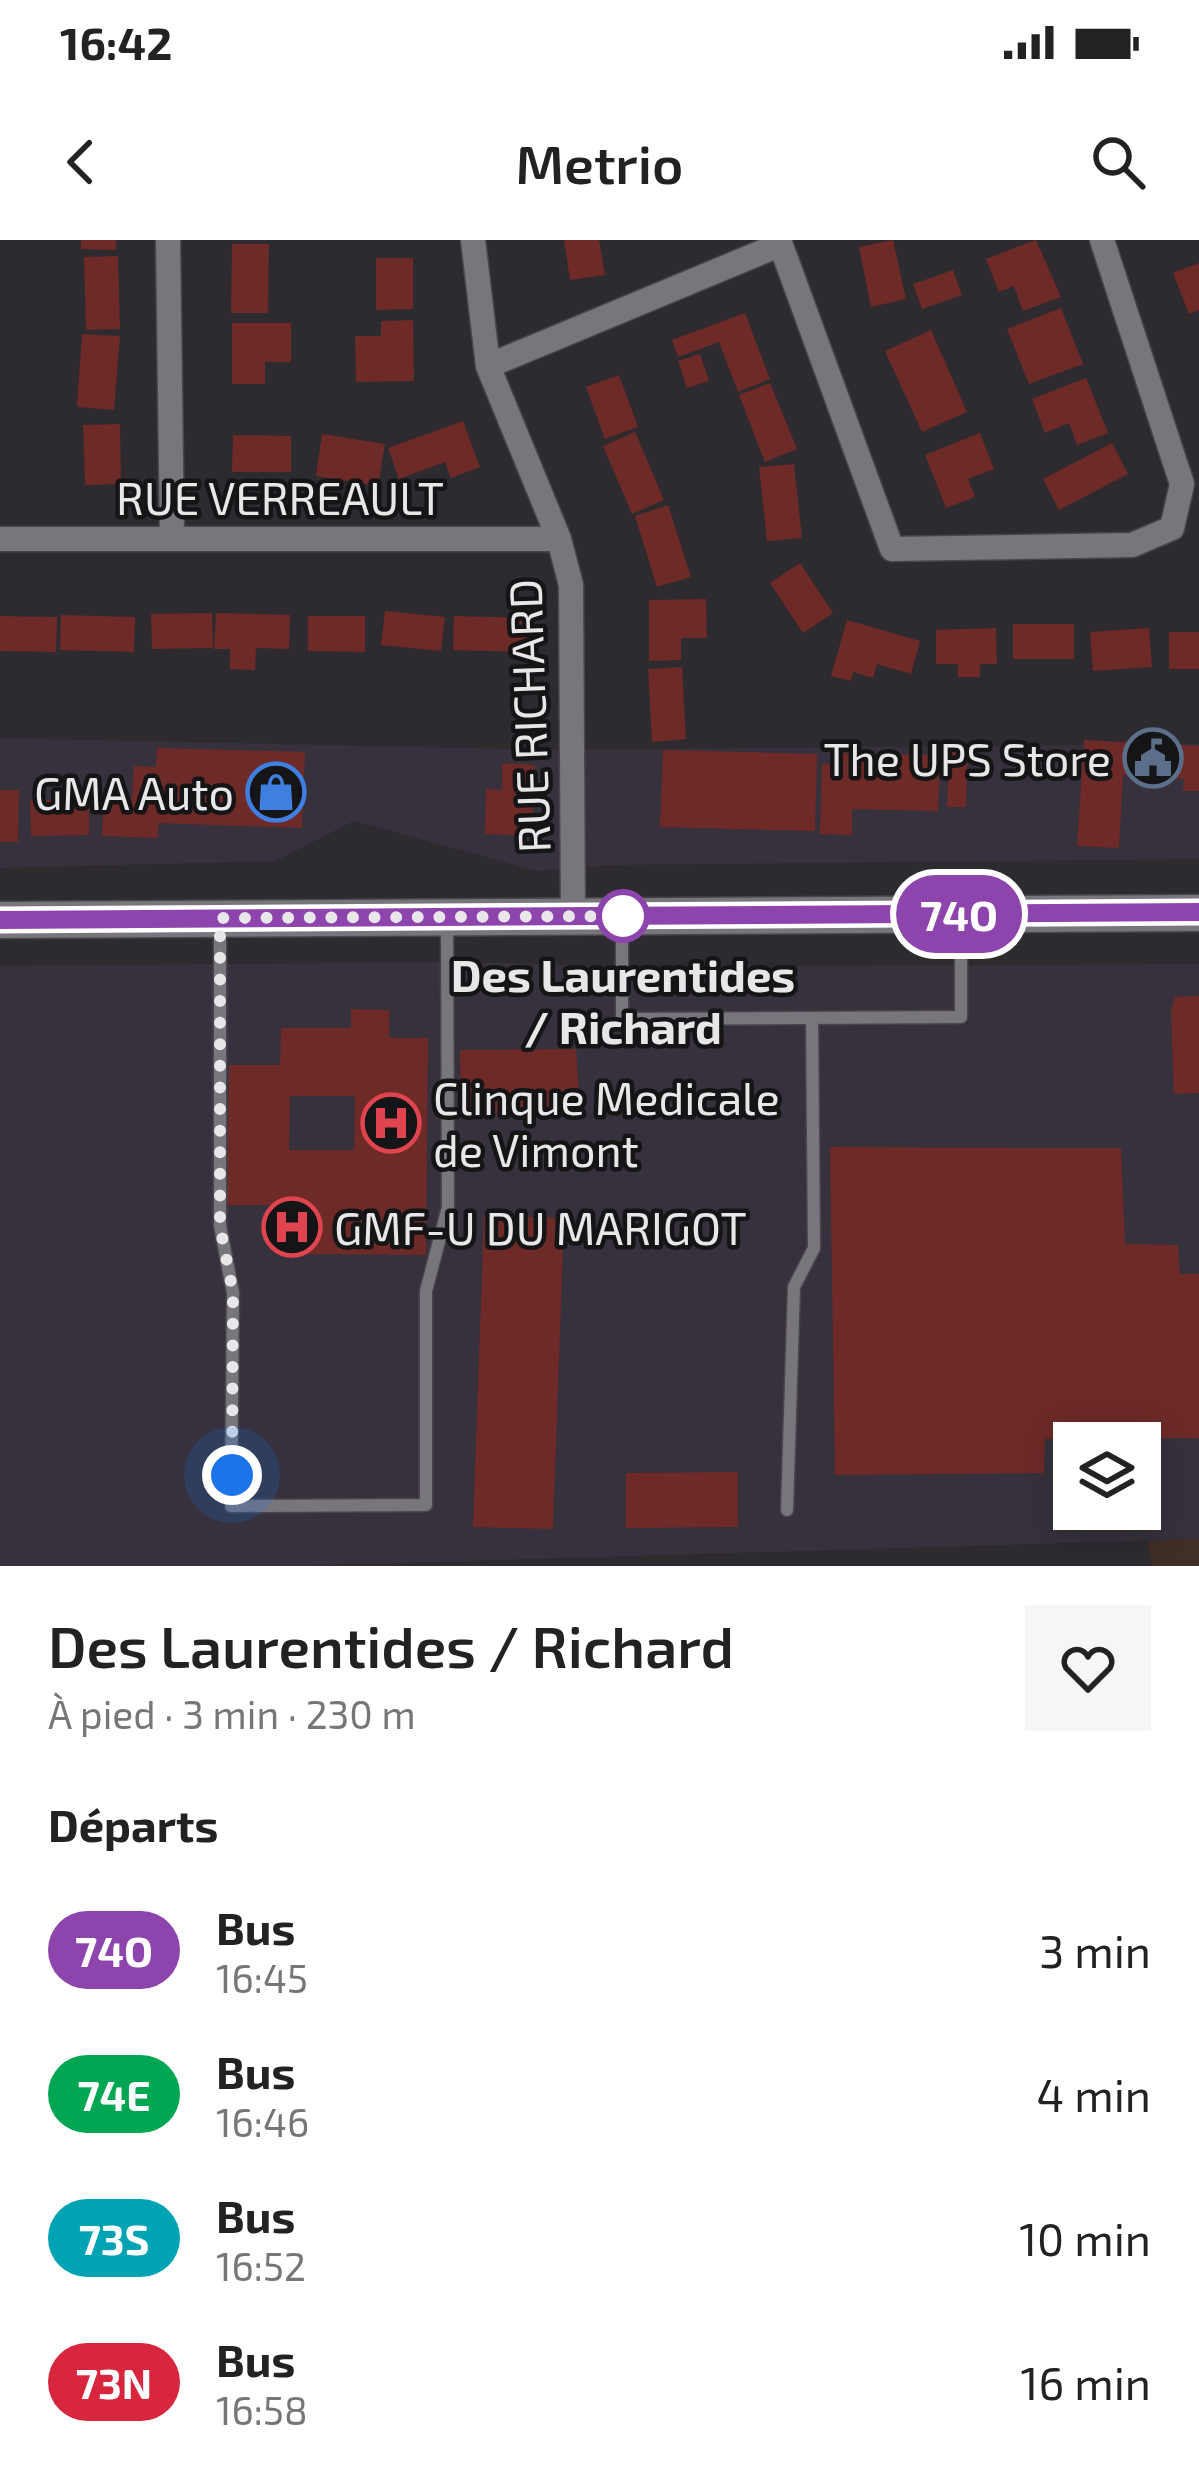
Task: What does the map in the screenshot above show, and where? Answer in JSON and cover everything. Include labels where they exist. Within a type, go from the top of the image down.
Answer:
[{"type":"main road","points":[[0,920],[1199,913]]},
{"type":"street","points":[[168,240],[172,537]]},
{"type":"street","name":"RUE RICHARD","points":[[473,240],[488,366],[559,539],[572,597],[573,916]]},
{"type":"street","points":[[488,366],[779,242],[892,549],[1132,545],[1172,527],[1182,484],[1102,240]]},
{"type":"street","name":"RUE VERREAULT","points":[[0,539],[559,539]]},
{"type":"lane","points":[[622,916],[622,1019],[812,1018],[961,1017],[961,914]]},
{"type":"lane","points":[[220,918],[220,1226],[233,1293],[232,1507],[427,1505],[426,1291],[448,1207],[447,917]]},
{"type":"lane","points":[[787,1510],[794,1287],[814,1248],[812,1018]]},
{"type":"shaded area","points":[[0,738],[560,750],[1199,744],[1199,859],[615,865],[537,871],[354,821],[275,861],[0,868]]},
{"type":"shaded area","points":[[1199,964],[1199,1539],[301,1566],[0,1566],[0,966]]},
{"type":"shaded area","points":[[1199,1539],[1199,1566],[1152,1566],[1148,1541]]},
{"type":"building","points":[[81,240],[116,240],[116,250],[81,249]]},
{"type":"building","points":[[564,240],[599,240],[605,275],[570,280]]},
{"type":"building","points":[[893,240],[906,299],[871,307],[859,247]]},
{"type":"building","points":[[1036,240],[1061,297],[1023,311],[1014,286],[999,292],[986,259]]},
{"type":"building","points":[[232,244],[269,244],[268,313],[231,313]]},
{"type":"building","points":[[118,256],[120,329],[86,330],[84,257]]},
{"type":"building","points":[[376,258],[413,258],[413,309],[376,310]]},
{"type":"building","points":[[1199,263],[1199,310],[1189,314],[1173,273]]},
{"type":"building","points":[[953,270],[962,295],[922,309],[913,284]]},
{"type":"building","points":[[1061,308],[1083,364],[1029,384],[1007,329]]},
{"type":"building","points":[[745,313],[770,379],[738,392],[719,342],[678,357],[672,340]]},
{"type":"building","points":[[413,320],[414,381],[356,382],[355,336],[381,336],[381,321]]},
{"type":"building","points":[[232,323],[291,323],[291,362],[265,362],[265,384],[232,384]]},
{"type":"building","points":[[931,330],[967,412],[922,432],[885,351]]},
{"type":"building","points":[[82,334],[120,336],[114,410],[77,407]]},
{"type":"building","points":[[700,354],[709,381],[687,388],[678,361]]},
{"type":"building","points":[[619,375],[638,427],[605,439],[586,387]]},
{"type":"building","points":[[1086,378],[1108,433],[1077,445],[1069,423],[1045,433],[1032,399]]},
{"type":"building","points":[[770,383],[797,449],[765,462],[739,395]]},
{"type":"building","points":[[463,421],[480,467],[451,478],[445,462],[399,479],[388,448]]},
{"type":"building","points":[[120,424],[121,484],[85,485],[83,425]]},
{"type":"building","points":[[635,432],[664,500],[632,514],[603,446]]},
{"type":"building","points":[[980,433],[994,469],[968,479],[975,497],[946,508],[925,455]]},
{"type":"building","points":[[322,434],[385,444],[378,486],[316,476]]},
{"type":"building","points":[[233,435],[291,436],[291,472],[232,472]]},
{"type":"building","points":[[1112,443],[1128,474],[1059,510],[1043,479]]},
{"type":"building","points":[[794,464],[802,538],[767,541],[759,467]]},
{"type":"building","points":[[668,505],[691,577],[657,587],[635,516]]},
{"type":"building","points":[[800,563],[833,613],[803,633],[770,583]]},
{"type":"building","points":[[706,599],[707,638],[681,638],[681,660],[649,661],[649,600]]},
{"type":"building","points":[[385,611],[445,617],[441,651],[381,645]]},
{"type":"building","points":[[212,613],[213,648],[152,649],[151,614]]},
{"type":"building","points":[[216,613],[290,615],[289,649],[256,648],[255,670],[230,669],[230,649],[214,649]]},
{"type":"building","points":[[61,615],[135,617],[134,652],[60,650]]},
{"type":"building","points":[[0,616],[57,617],[56,652],[0,651]]},
{"type":"building","points":[[308,616],[365,616],[365,652],[308,651]]},
{"type":"building","points":[[454,616],[530,618],[529,652],[453,650]]},
{"type":"building","points":[[847,620],[920,641],[911,674],[877,664],[873,678],[853,672],[851,681],[831,676]]},
{"type":"building","points":[[1013,624],[1074,624],[1074,659],[1013,659]]},
{"type":"building","points":[[996,628],[997,664],[980,664],[980,677],[958,677],[958,664],[936,664],[936,630]]},
{"type":"building","points":[[1149,628],[1152,667],[1093,671],[1090,632]]},
{"type":"building","points":[[1169,632],[1199,632],[1199,669],[1169,669]]},
{"type":"building","points":[[682,667],[686,739],[652,742],[648,669]]},
{"type":"building","points":[[1084,740],[1199,746],[1199,791],[1183,791],[1184,779],[1123,775],[1119,848],[1077,846]]},
{"type":"building","points":[[157,748],[305,752],[302,828],[158,823],[158,838],[102,836],[104,797],[132,798],[134,766],[156,767]]},
{"type":"building","points":[[949,748],[968,749],[966,807],[947,807]]},
{"type":"building","points":[[663,750],[817,754],[815,831],[660,827]]},
{"type":"building","points":[[839,753],[940,755],[938,811],[852,809],[852,835],[820,834],[822,764],[838,765]]},
{"type":"building","points":[[502,763],[535,765],[532,836],[485,834],[486,789],[502,790]]},
{"type":"building","points":[[0,790],[19,790],[18,842],[0,842]]},
{"type":"building","points":[[89,799],[89,835],[31,836],[30,800]]},
{"type":"building","points":[[1199,996],[1199,1093],[1174,1094],[1171,1011],[1175,997]]},
{"type":"building","name":"Clinque Medicale de Vimont","points":[[351,1009],[389,1010],[389,1038],[428,1038],[426,1255],[309,1254],[310,1205],[227,1205],[229,1065],[280,1065],[281,1028],[351,1028]],"holes":[[[290,1096],[355,1096],[354,1150],[289,1150]]]},
{"type":"building","points":[[576,1049],[580,1110],[461,1114],[460,1050]]},
{"type":"building","points":[[830,1147],[1121,1148],[1125,1244],[1178,1245],[1180,1274],[1199,1274],[1199,1438],[1161,1438],[1161,1422],[1053,1422],[1053,1439],[1045,1439],[1044,1473],[835,1475]]},
{"type":"building","points":[[484,1216],[564,1218],[553,1529],[473,1527]]},
{"type":"building","points":[[738,1472],[738,1527],[626,1528],[626,1473]]},
{"type":"bus line","name":"74O","points":[[0,920],[1199,912]]},
{"type":"place","name":"The UPS Store","points":[[1153,758]]},
{"type":"place","name":"GMA Auto","points":[[276,792]]},
{"type":"place","name":"Des Laurentides / Richard","points":[[623,916]]},
{"type":"place","name":"Clinque Medicale de Vimont","points":[[391,1123]]},
{"type":"place","name":"GMF-U DU MARIGOT","points":[[292,1227]]},
{"type":"route","points":[[232,1475],[233,1293],[220,1226],[220,918],[623,916]]}]
